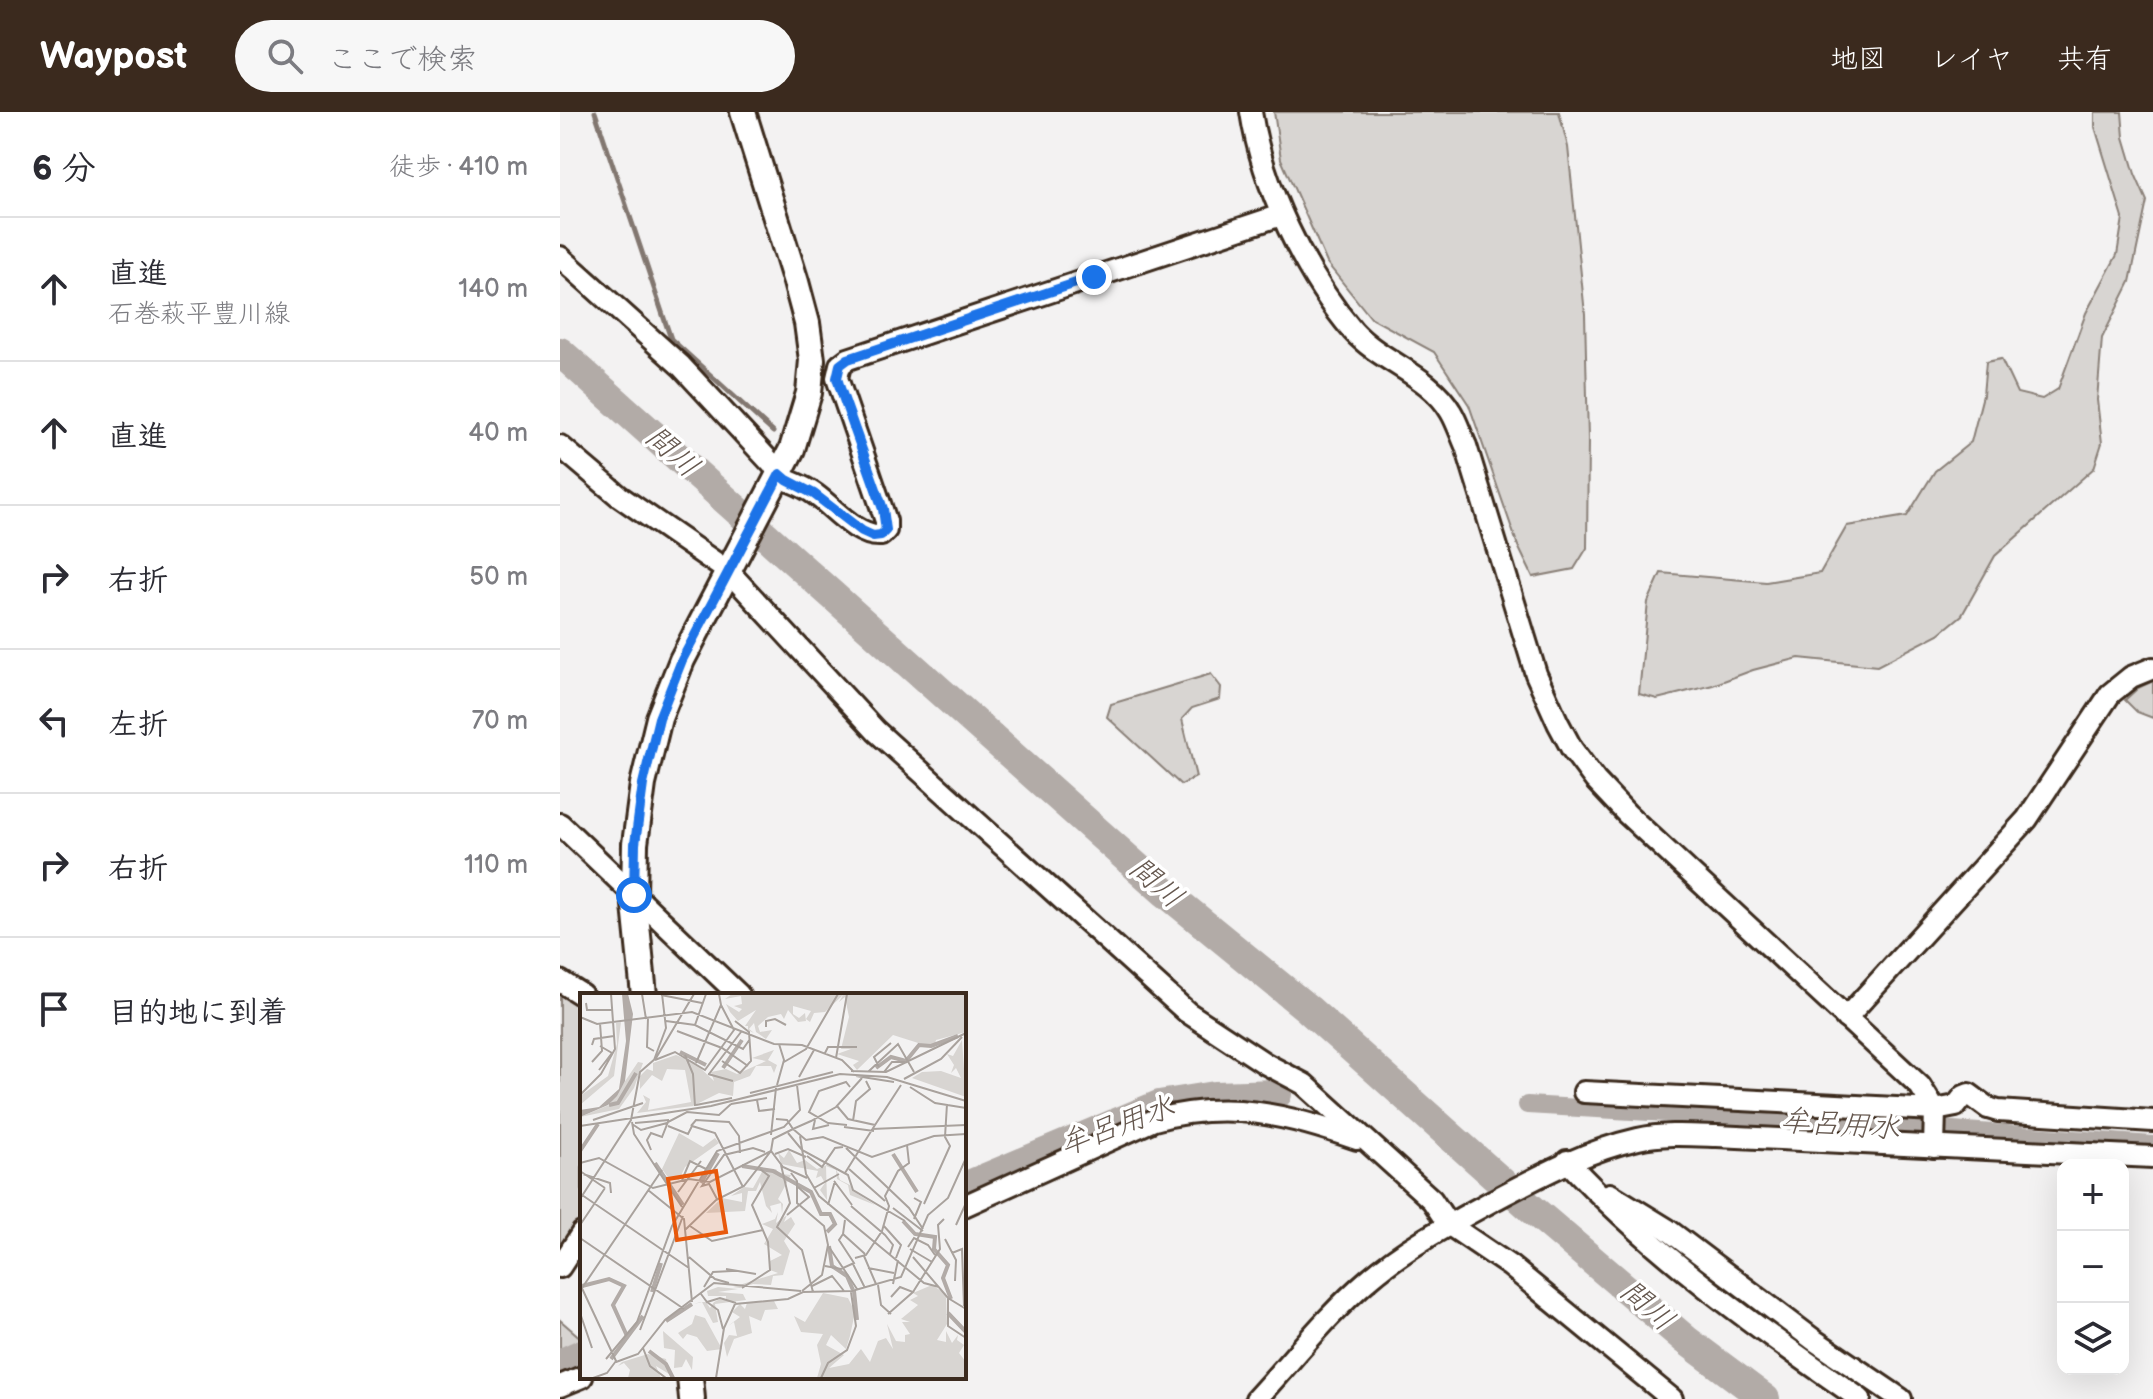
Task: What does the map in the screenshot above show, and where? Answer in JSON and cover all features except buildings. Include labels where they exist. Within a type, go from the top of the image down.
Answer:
[{"type":"main road","points":[[644,993],[634,895],[635,844],[643,784],[659,718],[682,660],[778,479],[802,425],[809,393],[812,360],[807,323],[743,112]]},
{"type":"main road","points":[[690,1379],[692,1399]]},
{"type":"street","points":[[1251,112],[1281,215],[1327,294],[1354,332],[1437,395],[1451,412],[1466,446],[1536,674],[1572,749],[1595,780],[1627,814],[1920,1086],[1935,1129]]},
{"type":"street","points":[[560,257],[681,366],[778,479],[787,480],[814,494],[873,536],[881,535],[886,530],[886,521],[837,378],[840,365],[848,359],[1281,215]]},
{"type":"street","points":[[560,446],[619,496],[731,568],[876,731],[1187,1012],[1266,1064],[1304,1084],[1432,1200],[1672,1399]]},
{"type":"street","points":[[1846,1018],[2027,819],[2110,694],[2131,677],[2153,668]]},
{"type":"street","points":[[560,824],[737,993]]},
{"type":"street","points":[[560,981],[580,994]]},
{"type":"street","points":[[1584,1092],[1935,1129],[2153,1157]]},
{"type":"street","points":[[1256,1399],[1366,1281],[1392,1260],[1456,1220],[1563,1163],[1599,1149],[1641,1138],[1673,1135],[1935,1129],[1969,1094],[1988,1108],[1998,1111],[2153,1121]]},
{"type":"street","points":[[966,1205],[1154,1120],[1185,1111],[1236,1109],[1291,1117],[1364,1141]]},
{"type":"street","points":[[1563,1163],[1644,1236],[1743,1315],[1860,1399]]},
{"type":"street","points":[[1595,1191],[1602,1189],[1667,1229],[1814,1340],[1901,1399]]},
{"type":"street","points":[[560,1267],[580,1236]]},
{"type":"street","points":[[560,1386],[580,1378]]},
{"type":"shaded area","points":[[1274,112],[1559,112],[1568,147],[1585,314],[1587,548],[1574,569],[1533,577],[1518,546],[1469,405],[1434,352],[1371,318],[1327,263],[1281,159]]},
{"type":"shaded area","points":[[2095,112],[2122,112],[2124,137],[2147,201],[2130,282],[2102,338],[2097,400],[2102,443],[2094,468],[1995,556],[1962,615],[1939,634],[1877,666],[1799,658],[1657,699],[1639,694],[1648,602],[1661,573],[1766,582],[1820,573],[1847,526],[1907,516],[1935,471],[1971,442],[1983,395],[1986,362],[2001,359],[2017,393],[2042,399],[2058,389],[2086,313],[2117,255],[2123,218],[2095,127]]},
{"type":"shaded area","points":[[1211,674],[1221,687],[1220,699],[1192,708],[1182,719],[1196,777],[1181,785],[1107,717],[1111,704]]},
{"type":"shaded area","points":[[2153,681],[2153,718],[2137,712],[2125,700],[2138,688]]},
{"type":"shaded area","points":[[560,990],[580,1003],[580,1226],[560,1258]]},
{"type":"shaded area","points":[[560,1320],[580,1337],[580,1347],[560,1356]]},
{"type":"waterway","points":[[595,112],[671,339],[773,432]]},
{"type":"waterway","name":"間川","points":[[560,352],[1166,893],[1308,1009],[1532,1209],[1686,1340],[1765,1399]]},
{"type":"waterway","name":"牟呂用水","points":[[966,1186],[1159,1105],[1215,1096],[1277,1094]]},
{"type":"waterway","name":"牟呂用水","points":[[1527,1105],[1913,1127],[2153,1145]]},
{"type":"waterway","name":"牟呂用水","points":[[560,1364],[580,1355]]},
{"type":"route","points":[[634,895],[635,844],[643,784],[659,718],[682,660],[780,474],[804,487],[862,531],[873,536],[881,535],[886,530],[883,509],[837,378],[840,365],[848,359],[1094,277]]}]
